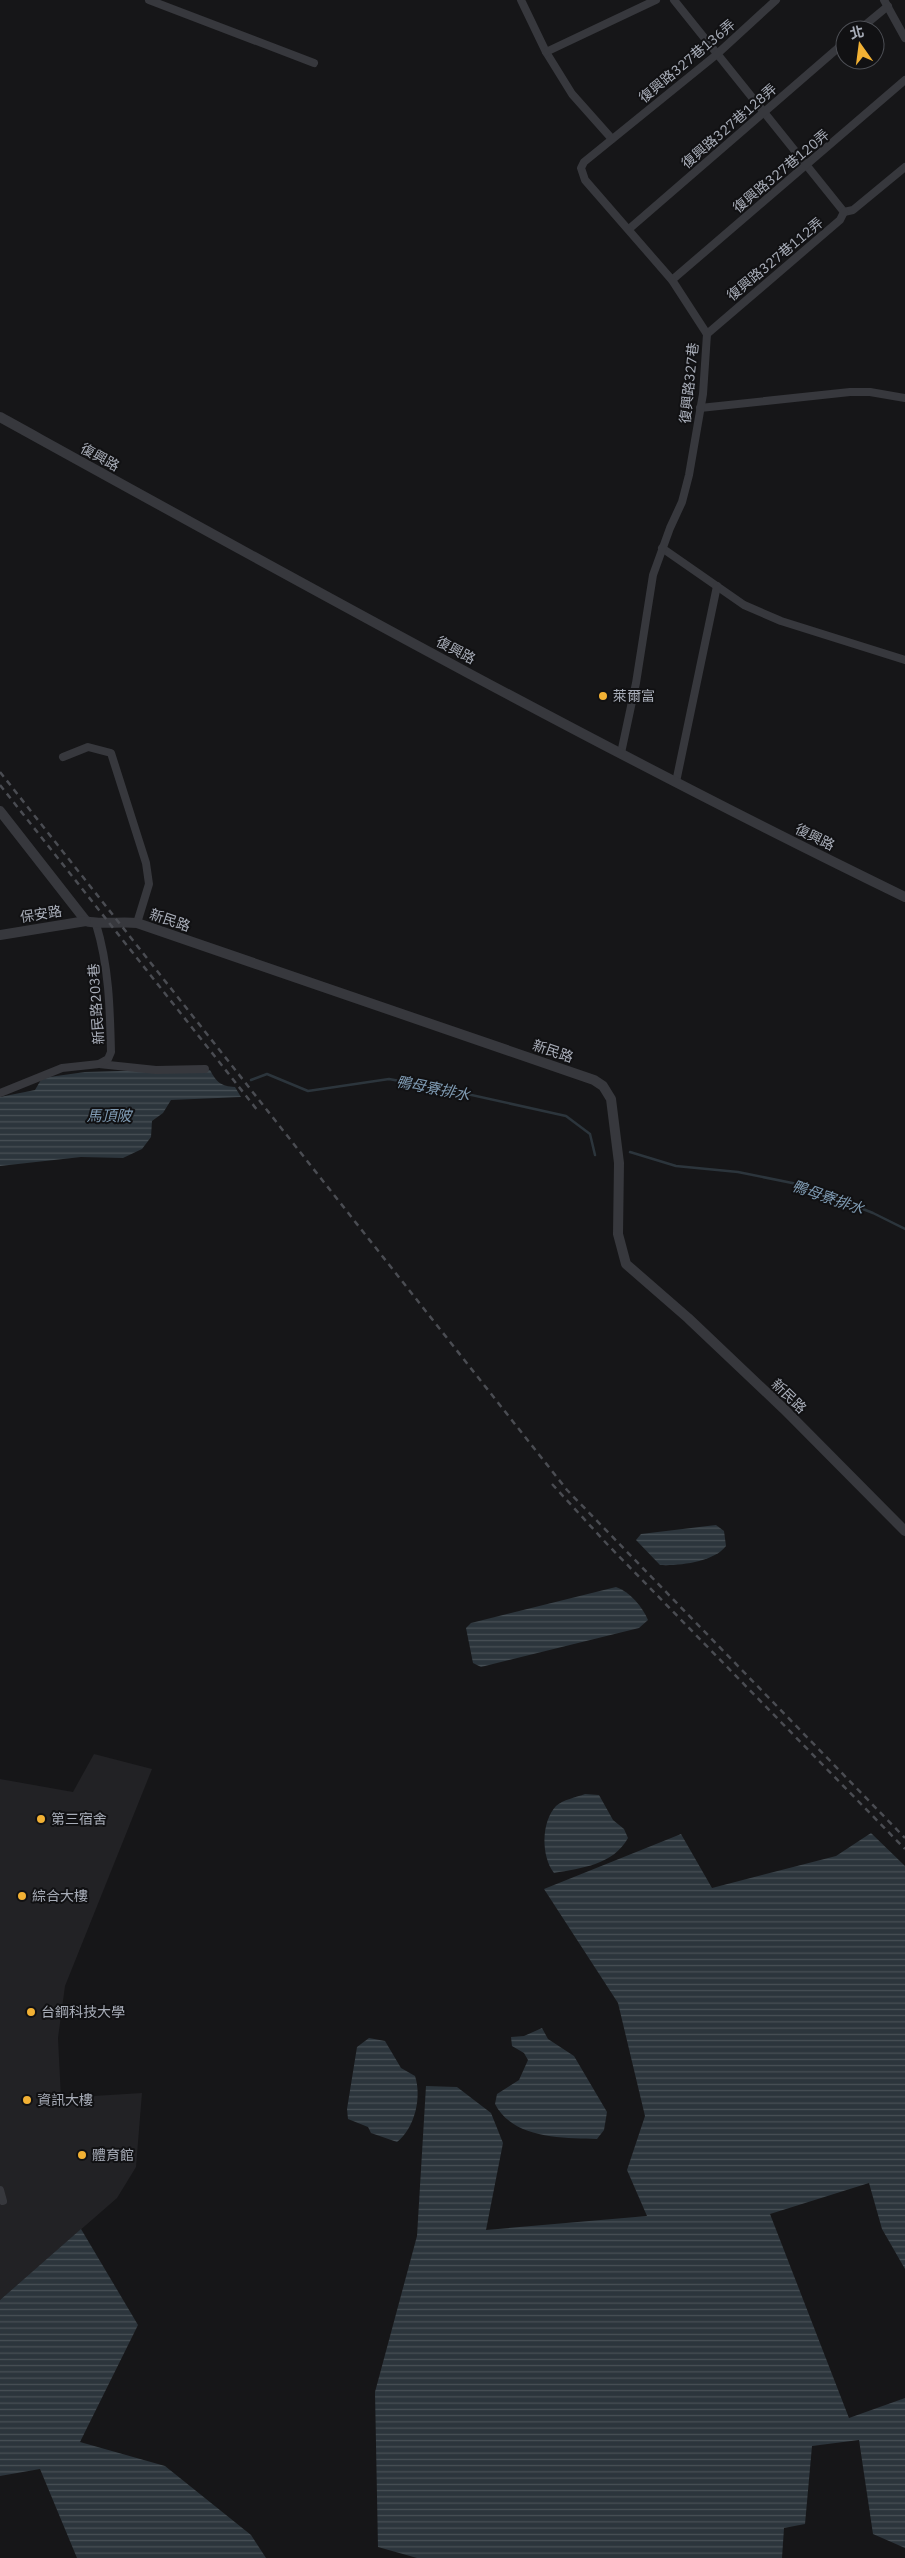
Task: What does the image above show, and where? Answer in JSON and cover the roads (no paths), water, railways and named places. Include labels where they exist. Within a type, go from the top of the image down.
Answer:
[{"type":"street","points":[[149,0],[314,63]]},
{"type":"street","points":[[521,0],[546,52],[572,94],[612,139]]},
{"type":"street","points":[[546,52],[656,0]]},
{"type":"street","points":[[674,0],[716,55],[764,111],[844,212]]},
{"type":"street","name":"復興路327巷136弄","points":[[612,139],[716,55],[776,0]]},
{"type":"street","points":[[869,20],[886,3],[905,38]]},
{"type":"street","name":"復興路327巷128弄","points":[[630,229],[835,51]]},
{"type":"street","name":"復興路327巷120弄","points":[[672,280],[905,80]]},
{"type":"street","name":"復興路327巷","points":[[612,139],[584,162],[582,175],[672,280],[707,334],[705,375],[682,502],[662,548],[653,575],[636,683],[621,753]]},
{"type":"street","name":"復興路327巷112弄","points":[[707,334],[840,220],[844,212],[853,210],[905,167]]},
{"type":"street","points":[[700,408],[850,392],[870,392],[905,398]]},
{"type":"street","name":"復興路","points":[[0,417],[329,599],[676,782],[905,897]]},
{"type":"street","points":[[662,548],[744,605],[781,621],[905,660]]},
{"type":"street","points":[[676,782],[717,586]]},
{"type":"street","points":[[63,757],[88,747],[110,753],[146,862],[150,884],[136,923]]},
{"type":"street","points":[[0,811],[91,923]]},
{"type":"street","name":"新民路","points":[[91,923],[106,921],[136,923],[594,1080],[603,1086],[611,1100],[619,1162],[618,1234],[620,1248],[626,1264],[688,1318],[784,1409],[905,1531]]},
{"type":"street","name":"保安路","points":[[0,934],[91,923]]},
{"type":"street","name":"新民路203巷","points":[[0,1093],[62,1068],[99,1064],[108,1059],[111,1052],[110,1003],[104,951],[91,923]]},
{"type":"street","points":[[99,1064],[156,1070],[205,1068]]},
{"type":"street","points":[[0,2190],[3,2201]]},
{"type":"water","name":"馬頂陂","points":[[210,1070],[220,1083],[235,1087],[241,1097],[171,1100],[163,1113],[152,1121],[151,1137],[142,1149],[123,1158],[81,1157],[0,1166],[0,1097],[35,1090],[42,1078],[85,1072]]},
{"type":"water","points":[[716,1525],[724,1531],[726,1546],[713,1556],[696,1562],[660,1565],[636,1540],[641,1534]]},
{"type":"water","points":[[616,1587],[631,1596],[648,1620],[639,1628],[481,1667],[473,1663],[466,1628],[471,1623]]},
{"type":"water","points":[[585,1794],[599,1795],[613,1820],[624,1829],[628,1838],[622,1847],[605,1860],[586,1867],[554,1873],[547,1858],[544,1839],[551,1813],[556,1806],[566,1800]]},
{"type":"water","points":[[871,1833],[905,1866],[905,2269],[882,2229],[869,2183],[770,2214],[849,2418],[905,2398],[905,2548],[873,2534],[859,2440],[812,2446],[805,2524],[784,2528],[782,2558],[417,2558],[378,2547],[375,2392],[417,2236],[426,2086],[457,2087],[491,2113],[503,2143],[486,2230],[647,2216],[627,2170],[645,2116],[618,2003],[544,1889],[681,1834],[712,1888],[836,1856]]},
{"type":"water","points":[[542,2028],[548,2039],[574,2056],[607,2112],[604,2130],[597,2139],[555,2137],[526,2130],[503,2116],[495,2104],[497,2094],[519,2080],[528,2060],[524,2053],[512,2046],[511,2037],[524,2036]]},
{"type":"water","points":[[369,2038],[385,2041],[401,2068],[415,2076],[418,2093],[415,2112],[408,2129],[397,2142],[371,2133],[368,2127],[348,2119],[347,2109],[357,2047]]},
{"type":"water","points":[[81,2229],[138,2325],[80,2442],[165,2466],[251,2535],[266,2558],[77,2558],[40,2469],[0,2476],[0,2300]]},
{"type":"waterway","name":"鴨母寮排水","points":[[251,1080],[267,1074],[308,1091],[389,1079],[449,1090],[566,1116],[590,1134],[595,1155]]},
{"type":"waterway","name":"鴨母寮排水","points":[[630,1152],[676,1166],[738,1172],[802,1185],[873,1213],[905,1229]]},
{"type":"railway","points":[[0,772],[567,1490],[905,1838]]},
{"type":"railway","points":[[0,785],[258,1111]]},
{"type":"railway","points":[[552,1484],[607,1544],[905,1849]]},
{"type":"place","name":"萊爾富","points":[[603,696]]},
{"type":"place","name":"第三宿舍","points":[[41,1819]]},
{"type":"place","name":"綜合大樓","points":[[22,1896]]},
{"type":"place","name":"台鋼科技大學","points":[[31,2012]]},
{"type":"place","name":"資訊大樓","points":[[27,2100]]},
{"type":"place","name":"體育館","points":[[82,2155]]}]
